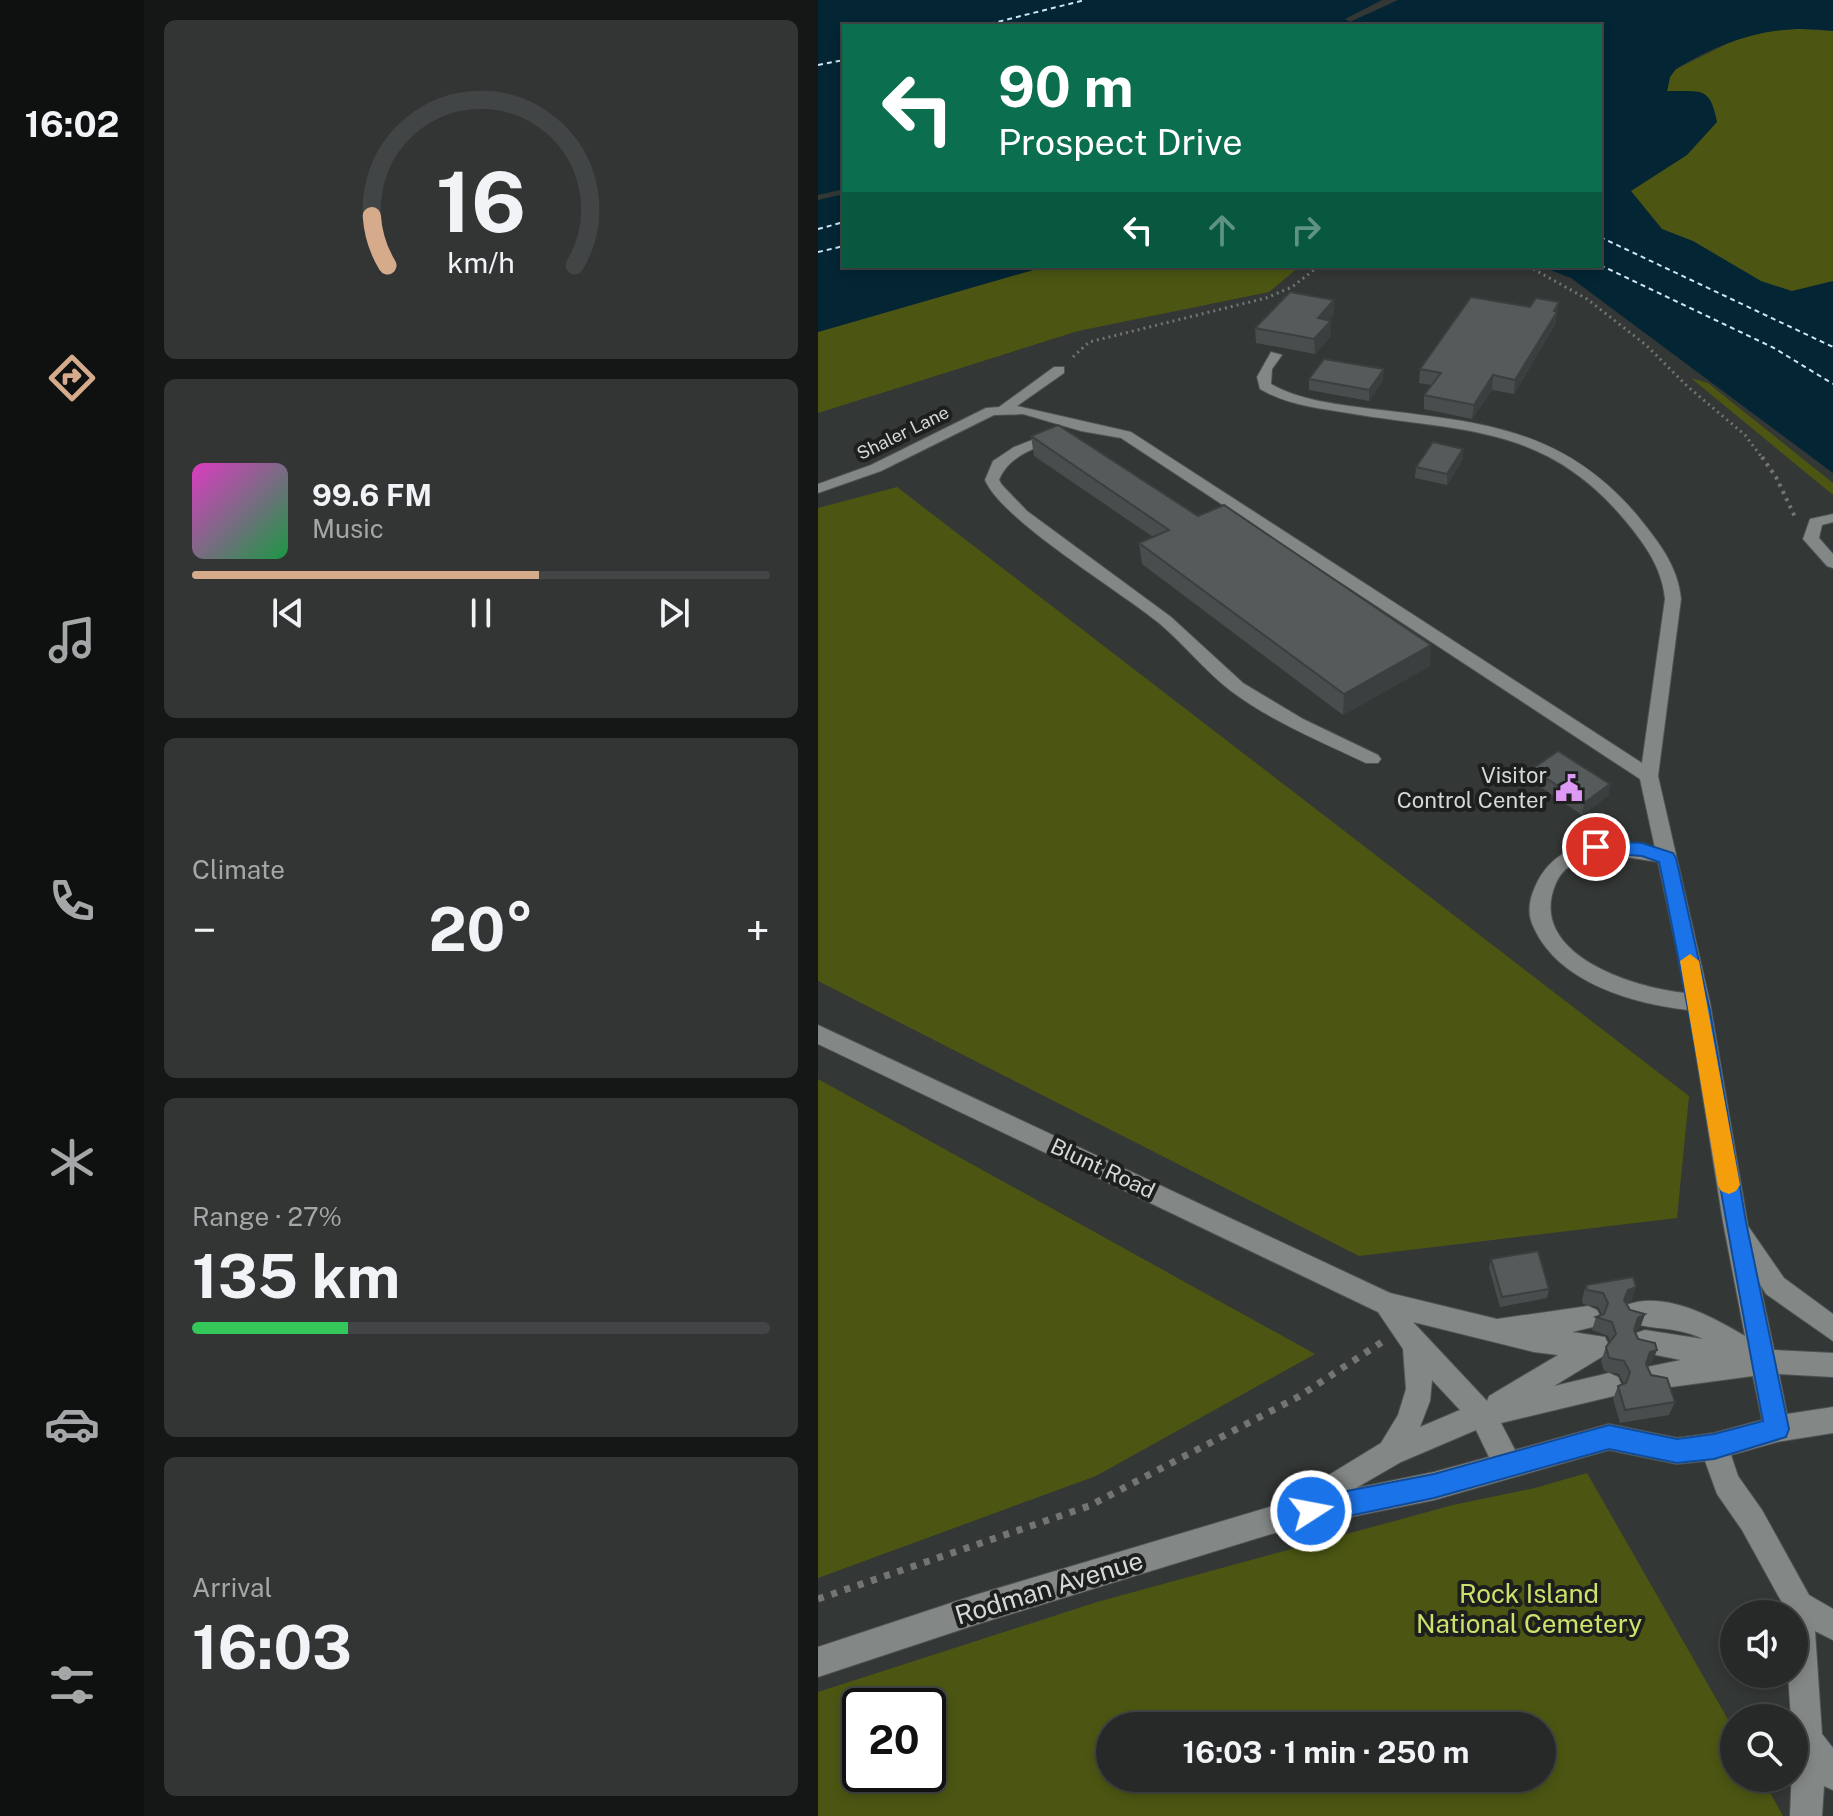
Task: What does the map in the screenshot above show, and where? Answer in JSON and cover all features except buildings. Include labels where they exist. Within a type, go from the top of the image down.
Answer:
[{"type":"street","points":[[1276,355],[1263,374],[1265,386],[1274,392],[1365,412],[1476,425],[1515,437],[1573,467],[1601,488],[1631,518],[1666,563],[1673,578],[1673,599],[1649,776],[1699,1003],[1735,1222],[1777,1429]]},
{"type":"street","name":"Shaler Lane","points":[[1004,409],[1059,370]]},
{"type":"street","name":"Shaler Lane","points":[[818,489],[885,464],[983,414],[1004,409],[1040,414],[1081,427],[1101,428],[1126,435],[1649,776]]},
{"type":"street","points":[[1081,427],[1054,435],[1006,458],[994,471],[995,487],[1022,514],[1165,620],[1237,687],[1297,723],[1372,759]]},
{"type":"street","points":[[1833,518],[1815,522],[1811,539],[1833,563]]},
{"type":"street","points":[[1667,858],[1642,850],[1596,847],[1564,860],[1543,889],[1539,909],[1542,927],[1558,949],[1597,975],[1667,1001],[1699,1003]]},
{"type":"street","name":"Blunt Road","points":[[818,1034],[1387,1304],[1534,1340],[1594,1346],[1567,1366],[1481,1415]]},
{"type":"street","points":[[1735,1222],[1775,1286],[1833,1329]]},
{"type":"street","points":[[1387,1304],[1408,1337],[1481,1415],[1509,1467]]},
{"type":"street","points":[[1635,1313],[1661,1312],[1686,1317],[1765,1362]]},
{"type":"street","name":"Blunt Road","points":[[1489,1329],[1588,1318]]},
{"type":"street","points":[[1391,1452],[1418,1407],[1422,1380],[1408,1337]]},
{"type":"street","points":[[1645,1342],[1765,1362]]},
{"type":"street","points":[[1656,1376],[1765,1362],[1833,1365]]},
{"type":"street","name":"Rodman Avenue","points":[[1281,1517],[1391,1452],[1481,1415],[1609,1386]]},
{"type":"street","name":"Rodman Avenue","points":[[818,1662],[975,1610],[1281,1517],[1434,1486],[1609,1437],[1677,1451],[1833,1420]]},
{"type":"street","points":[[1714,1446],[1727,1484],[1752,1520],[1796,1600]]},
{"type":"street","points":[[1808,1610],[1833,1625]]},
{"type":"street","points":[[1808,1740],[1833,1774]]},
{"type":"street","points":[[1806,1816],[1808,1765]]},
{"type":"path","points":[[1059,370],[1089,342],[1266,298],[1292,287],[1316,268]]},
{"type":"path","points":[[1532,268],[1587,299],[1745,435],[1776,477],[1798,521],[1811,539]]},
{"type":"path","points":[[818,1599],[1089,1506],[1408,1337]]},
{"type":"green space","points":[[1783,28],[1833,31],[1833,291],[1797,301],[1658,243],[1602,160],[1602,155],[1667,91],[1670,76],[1676,69],[1743,36]]},
{"type":"green space","points":[[1040,268],[1298,268],[1269,292],[1078,331],[818,413],[818,332]]},
{"type":"green space","points":[[1691,378],[1708,383],[1833,483],[1833,495]]},
{"type":"green space","points":[[897,487],[1689,1096],[1677,1218],[1359,1256],[818,981],[818,508]]},
{"type":"green space","points":[[818,1079],[1315,1354],[1096,1476],[818,1578]]},
{"type":"green space","name":"Rock Island National Cemetery","points":[[1587,1473],[1720,1706],[1720,1792],[1770,1792],[1783,1816],[818,1816],[818,1692],[1097,1602],[1453,1505],[1535,1488]]},
{"type":"water","points":[[818,0],[1382,0],[1345,19],[1350,22],[1398,0],[1833,0],[1833,31],[1791,29],[1751,36],[1713,49],[1676,69],[1670,77],[1667,91],[1696,91],[1707,96],[1717,122],[1687,155],[1631,191],[1662,229],[1693,241],[1761,281],[1792,291],[1833,281],[1833,473],[1571,278],[1545,268],[1602,268],[1602,24],[842,24],[842,189],[818,195]]},
{"type":"water","points":[[842,194],[842,268],[1040,268],[818,332],[818,200]]},
{"type":"ferry route","points":[[989,24],[1085,0]]},
{"type":"ferry route","points":[[818,65],[842,60]]},
{"type":"ferry route","points":[[818,229],[842,223]]},
{"type":"ferry route","points":[[1602,238],[1833,347]]},
{"type":"ferry route","points":[[818,252],[842,246]]},
{"type":"ferry route","points":[[1602,266],[1774,348],[1833,384]]},
{"type":"slow traffic","points":[[1690,961],[1729,1185]]},
{"type":"place","name":"Visitor Control Center","points":[[1569,788]]},
{"type":"route","points":[[1311,1511],[1434,1486],[1609,1437],[1677,1451],[1714,1446],[1777,1429],[1735,1222],[1700,1011],[1667,858],[1642,850],[1596,847]]}]
